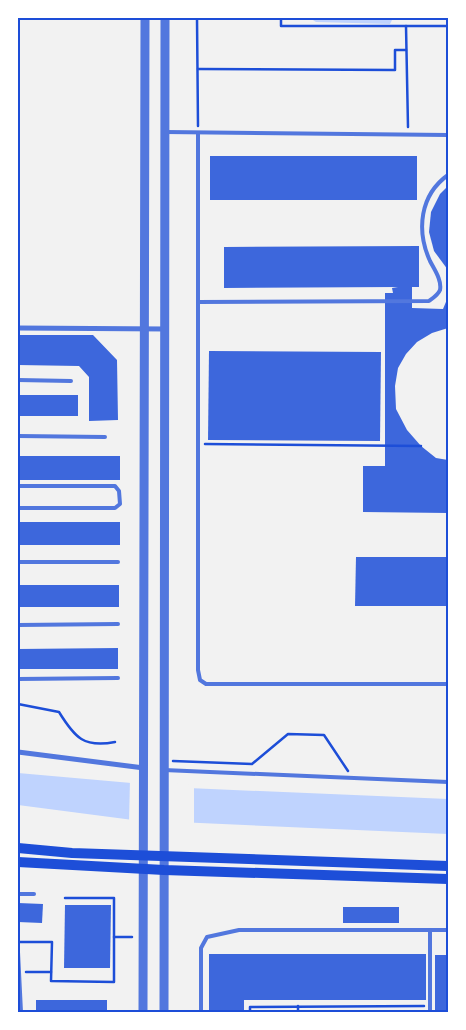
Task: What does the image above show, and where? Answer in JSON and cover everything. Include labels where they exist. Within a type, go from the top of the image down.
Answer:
[{"type":"main road","points":[[18,848],[143,855],[448,866]]},
{"type":"main road","points":[[18,862],[164,870],[448,879]]},
{"type":"street","points":[[143,1012],[145,18]]},
{"type":"street","points":[[164,1012],[165,18]]},
{"type":"street","points":[[18,328],[166,329]]},
{"type":"street","points":[[18,752],[144,773]]},
{"type":"lane","points":[[165,132],[448,135]]},
{"type":"lane","points":[[198,133],[198,670],[200,680],[206,684],[448,684]]},
{"type":"lane","points":[[198,302],[429,301],[436,296],[440,289],[438,277],[429,258],[423,238],[423,208],[434,188],[448,174]]},
{"type":"lane","points":[[18,380],[72,381]]},
{"type":"lane","points":[[18,436],[105,437]]},
{"type":"lane","points":[[18,486],[116,486],[119,491],[120,504],[115,508],[18,508]]},
{"type":"lane","points":[[18,562],[118,562]]},
{"type":"lane","points":[[18,625],[118,624]]},
{"type":"lane","points":[[18,679],[118,678]]},
{"type":"lane","points":[[164,770],[448,782]]},
{"type":"lane","points":[[18,894],[34,894]]},
{"type":"lane","points":[[201,1012],[201,948],[207,937],[239,930],[448,930]]},
{"type":"lane","points":[[430,930],[430,1012]]},
{"type":"lane","points":[[18,952],[21,1012]]},
{"type":"path","points":[[197,18],[198,133]]},
{"type":"path","points":[[282,18],[282,26],[448,26]]},
{"type":"path","points":[[406,26],[408,134]]},
{"type":"path","points":[[198,69],[395,70],[395,50],[406,50]]},
{"type":"path","points":[[198,444],[421,446]]},
{"type":"path","points":[[18,704],[59,712],[67,725],[84,742],[101,744],[116,742]]},
{"type":"path","points":[[164,770],[252,764],[288,734],[324,735],[348,771],[357,771]]},
{"type":"path","points":[[18,942],[52,942],[51,981],[114,982],[114,898],[65,898]]},
{"type":"path","points":[[114,938],[143,938]]},
{"type":"path","points":[[20,972],[51,972]]},
{"type":"path","points":[[250,1012],[250,1006],[430,1006]]},
{"type":"path","points":[[298,1006],[298,1012]]},
{"type":"water","points":[[310,18],[448,18],[448,20],[400,19],[392,20],[390,24],[316,22]]},
{"type":"water","points":[[18,773],[188,788],[448,799],[448,834],[133,820],[18,805]]},
{"type":"pier","points":[[130,780],[194,785],[194,826],[129,822]]},
{"type":"building","points":[[210,156],[417,156],[417,200],[210,200]]},
{"type":"building","points":[[448,186],[448,270],[434,251],[429,232],[431,212],[440,194]]},
{"type":"building","points":[[419,246],[419,287],[412,287],[412,308],[443,309],[448,297],[448,328],[432,333],[417,342],[406,354],[398,368],[395,386],[396,409],[407,430],[421,446],[436,458],[448,460],[448,513],[363,512],[363,466],[385,466],[385,293],[393,293],[392,288],[398,287],[224,288],[224,247]]},
{"type":"building","points":[[18,335],[93,335],[117,360],[118,420],[89,421],[89,377],[79,366],[18,365]]},
{"type":"building","points":[[209,351],[381,352],[380,441],[208,440]]},
{"type":"building","points":[[18,395],[78,395],[78,416],[18,416]]},
{"type":"building","points":[[18,456],[120,456],[120,480],[18,480]]},
{"type":"building","points":[[18,522],[120,522],[120,545],[18,545]]},
{"type":"building","points":[[356,557],[448,557],[448,606],[355,606]]},
{"type":"building","points":[[18,585],[119,585],[119,607],[18,607]]},
{"type":"building","points":[[118,648],[118,669],[18,669],[18,649]]},
{"type":"building","points":[[18,903],[43,904],[42,923],[18,922]]},
{"type":"building","points":[[65,905],[111,905],[110,968],[64,968]]},
{"type":"building","points":[[343,907],[399,907],[399,923],[343,923]]},
{"type":"building","points":[[209,954],[426,954],[426,1000],[244,1000],[244,1012],[209,1012]]},
{"type":"building","points":[[435,955],[448,955],[448,1012],[435,1012]]},
{"type":"building","points":[[36,1000],[107,1000],[107,1012],[36,1012]]}]
